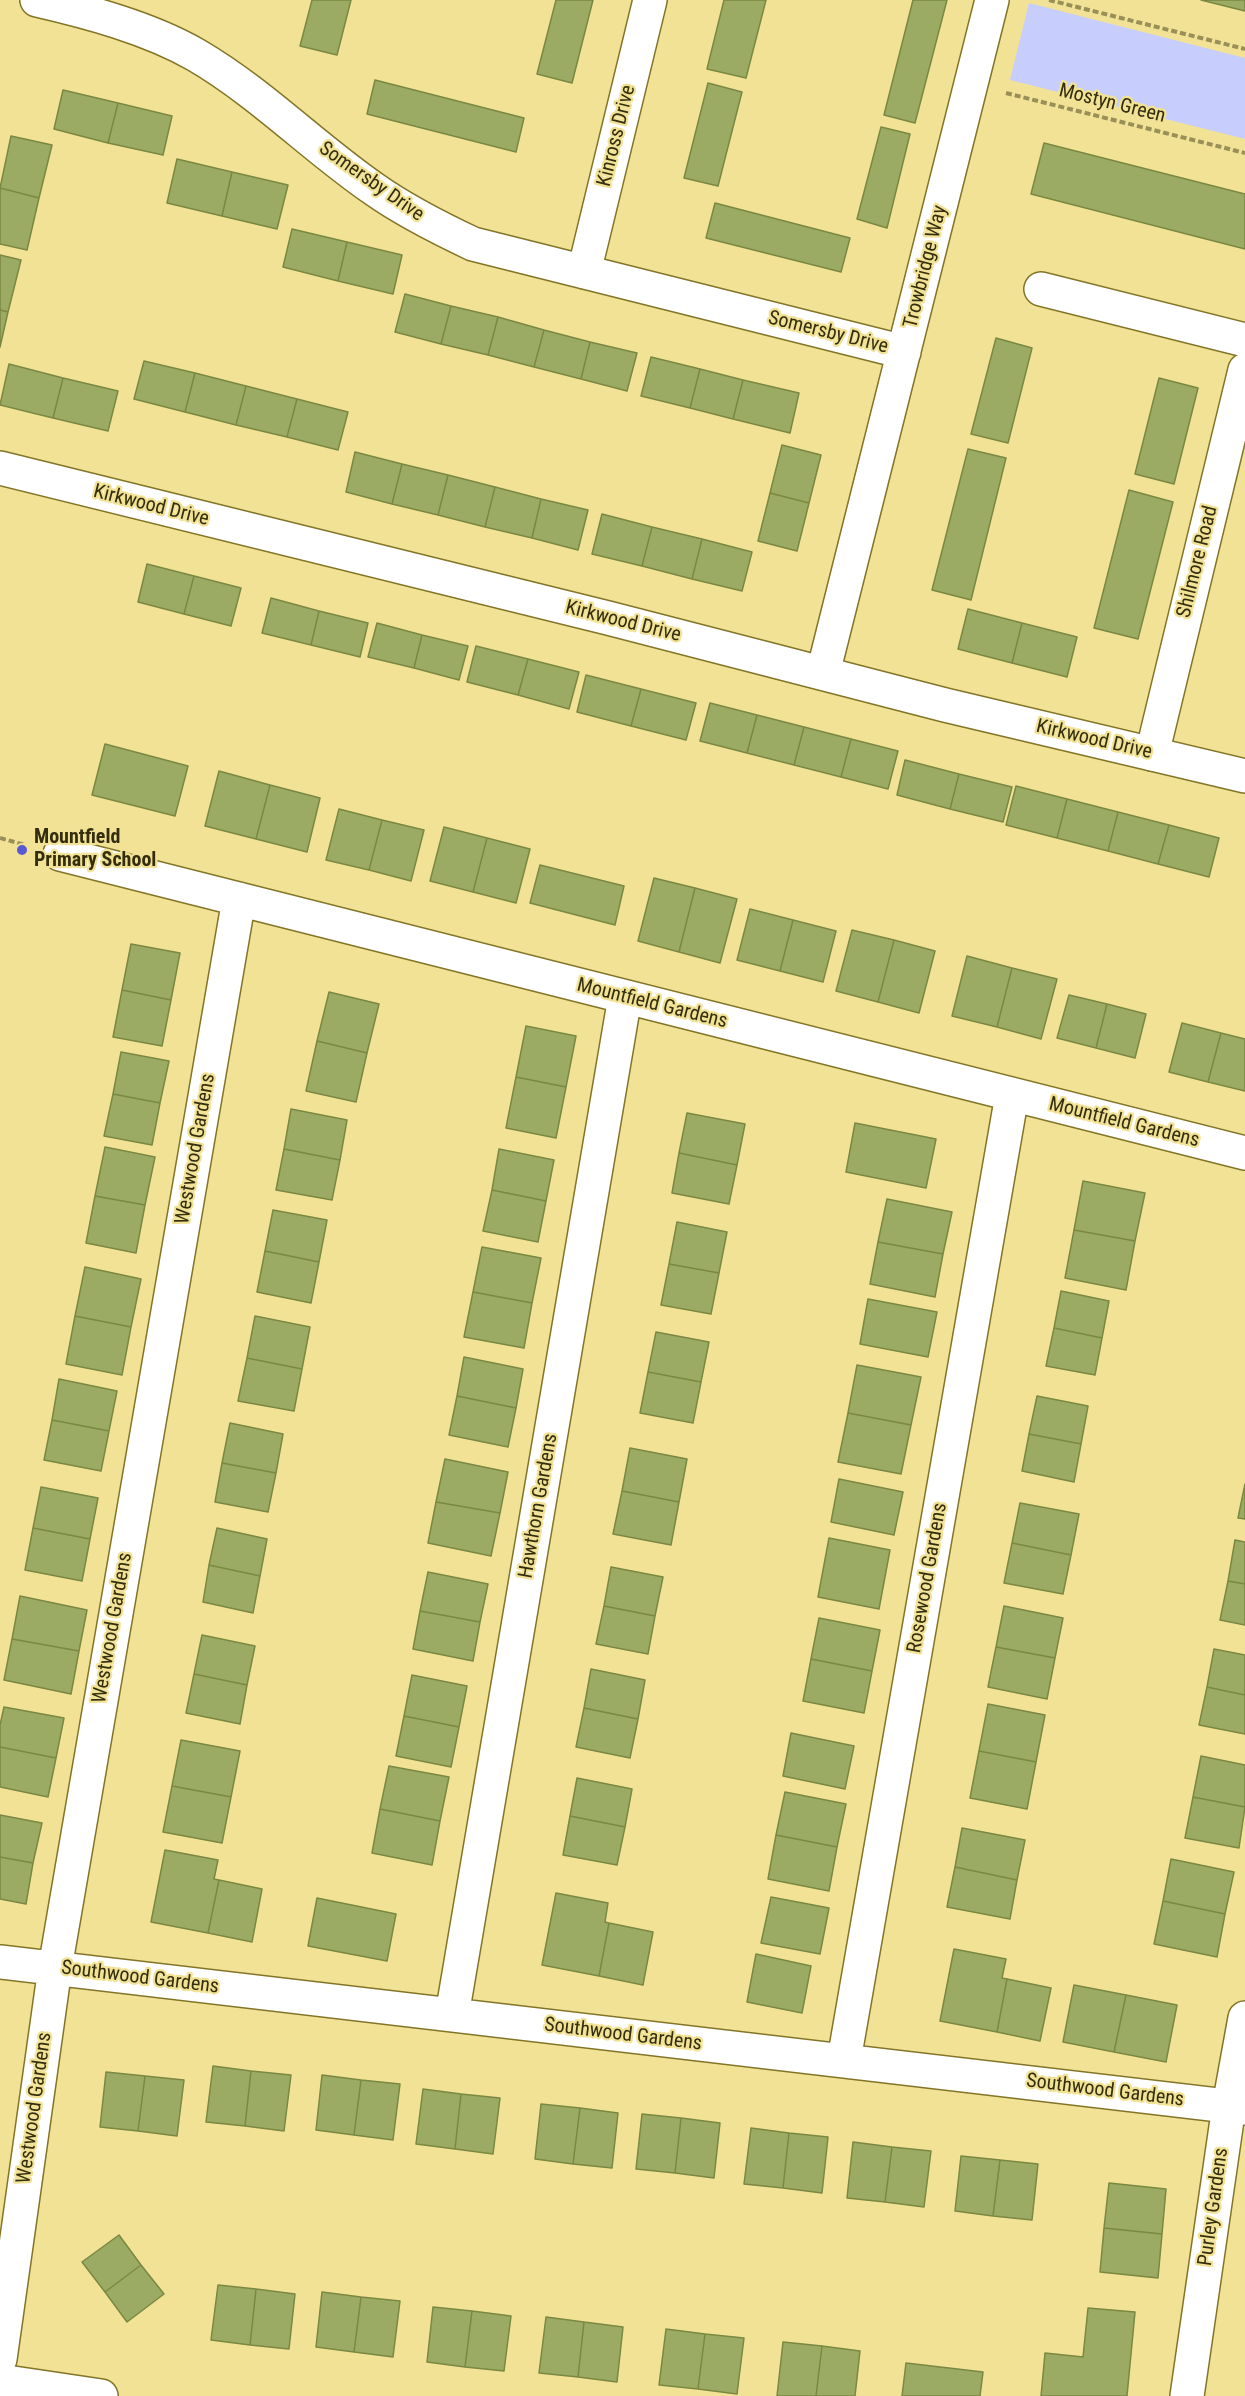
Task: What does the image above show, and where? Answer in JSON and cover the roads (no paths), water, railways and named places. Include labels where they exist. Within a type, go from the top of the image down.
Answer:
[{"type":"street","name":"Somersby Drive","points":[[37,0],[99,15],[194,54],[243,84],[373,189],[428,223],[473,244],[904,352]]},
{"type":"street","name":"Kinross Drive","points":[[584,272],[650,0]]},
{"type":"street","name":"Trowbridge Way","points":[[823,673],[992,0]]},
{"type":"street","points":[[1041,289],[1245,340]]},
{"type":"street","name":"Shilmore Road","points":[[1152,754],[1245,370]]},
{"type":"street","name":"Kirkwood Drive","points":[[0,468],[608,618],[945,705],[1245,776]]},
{"type":"street","name":"Mountfield Gardens","points":[[60,854],[1245,1153]]},
{"type":"street","name":"Westwood Gardens","points":[[0,2360],[55,1968],[239,899]]},
{"type":"street","name":"Hawthorn Gardens","points":[[452,2015],[625,997]]},
{"type":"street","name":"Rosewood Gardens","points":[[844,2060],[1012,1095]]},
{"type":"street","name":"Southwood Gardens","points":[[0,1962],[1237,2107]]},
{"type":"street","name":"Purley Gardens","points":[[1186,2396],[1237,2107],[1245,2018]]},
{"type":"street","points":[[0,2381],[85,2395]]},
{"type":"place","name":"Mountfield Primary School","points":[[22,850]]}]
